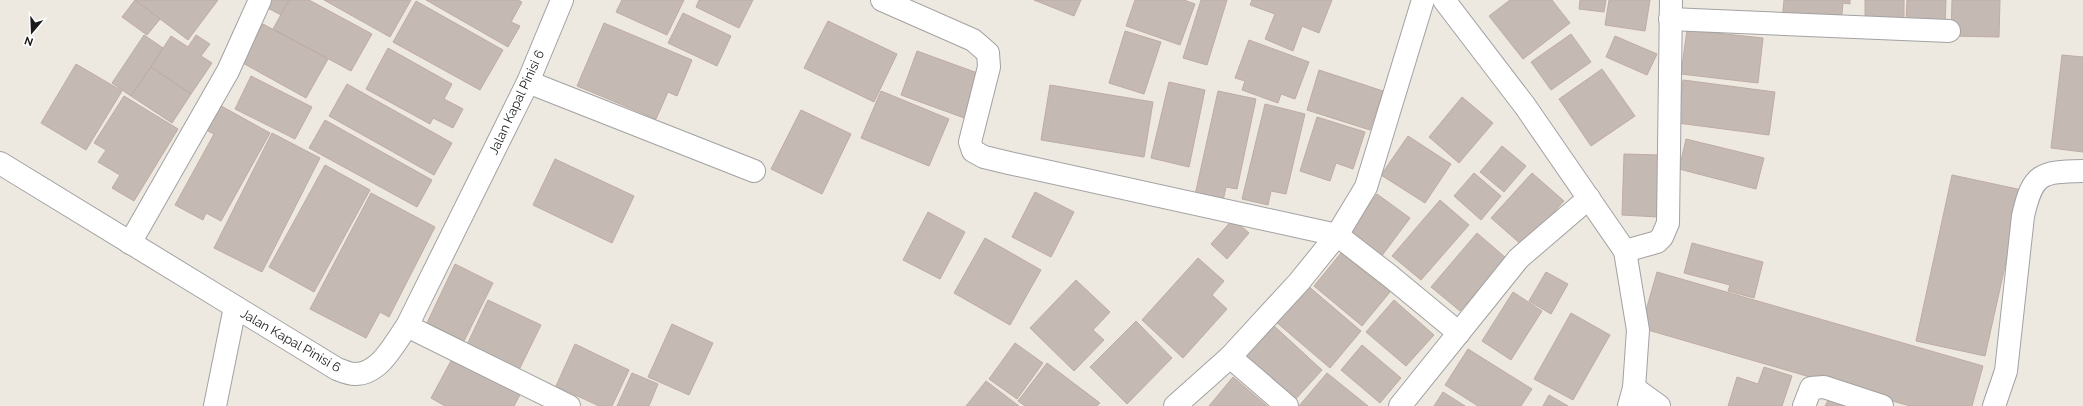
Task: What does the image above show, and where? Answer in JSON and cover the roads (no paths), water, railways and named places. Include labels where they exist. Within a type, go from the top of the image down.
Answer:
[{"type":"street","points":[[130,243],[228,70],[260,0]]},
{"type":"street","name":"Jalan Kapal Pinisi 6","points":[[0,163],[337,369],[355,374],[370,371],[384,359],[407,326],[528,82],[562,0]]},
{"type":"street","points":[[882,0],[973,40],[988,54],[989,67],[970,142],[973,151],[984,157],[1337,235],[1390,276],[1459,333]]},
{"type":"street","points":[[1175,406],[1230,358],[1299,282],[1337,235],[1366,186],[1423,0]]},
{"type":"street","points":[[1444,0],[1524,106],[1590,198],[1625,251],[1638,330],[1631,397],[1659,406]]},
{"type":"street","points":[[1625,251],[1658,242],[1662,237],[1668,223],[1670,9],[1949,31]]},
{"type":"street","points":[[528,82],[754,171]]},
{"type":"street","points":[[1994,406],[2006,371],[2023,216],[2029,192],[2038,179],[2054,171],[2083,171]]},
{"type":"street","points":[[1400,406],[1519,258],[1590,198]]},
{"type":"street","points":[[215,406],[235,307]]},
{"type":"street","points":[[407,326],[569,406]]},
{"type":"street","points":[[1230,358],[1287,406]]},
{"type":"street","points":[[1804,406],[1811,388],[1824,387],[1882,406]]}]
